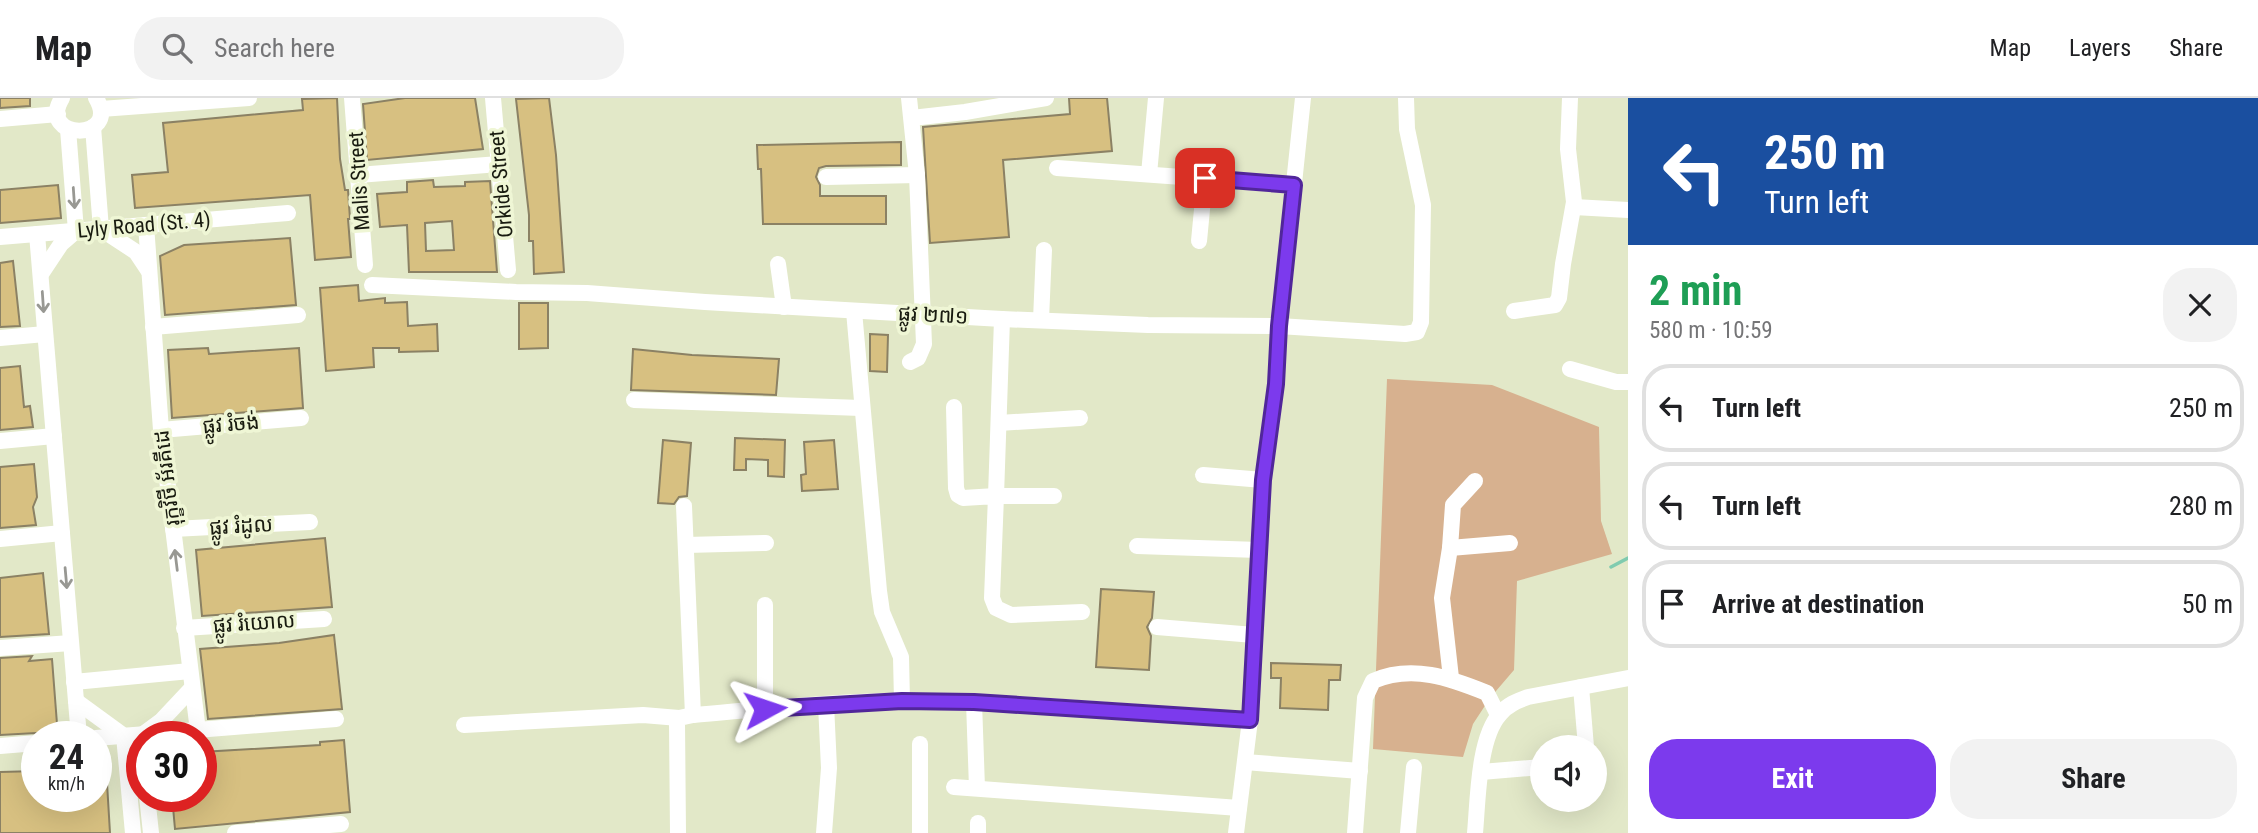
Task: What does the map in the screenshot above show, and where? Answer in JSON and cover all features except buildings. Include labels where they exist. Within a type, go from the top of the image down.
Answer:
[{"type":"street","points":[[0,120],[60,106],[61,123],[68,129],[80,132],[93,127],[97,122],[98,103],[249,98]]},
{"type":"street","name":"Malis Street","points":[[352,98],[365,265]]},
{"type":"street","name":"Orkide Street","points":[[493,98],[508,270]]},
{"type":"street","points":[[909,98],[917,182],[924,315],[924,344],[918,358],[910,362]]},
{"type":"street","points":[[912,118],[1046,98]]},
{"type":"street","points":[[1149,174],[1156,98]]},
{"type":"street","points":[[1236,833],[1250,720],[1263,480],[1276,384],[1279,326],[1303,98]]},
{"type":"street","name":"ផ្លូវ ២៧១","points":[[372,285],[587,293],[1002,319],[1148,325],[1279,326],[1405,334],[1417,332],[1421,323],[1423,205],[1407,129],[1406,98]]},
{"type":"street","points":[[1514,311],[1555,305],[1559,298],[1575,191],[1568,149],[1570,98]]},
{"type":"street","points":[[93,127],[101,229],[136,252],[149,272]]},
{"type":"street","points":[[41,274],[61,244],[76,231],[68,129]]},
{"type":"street","points":[[358,174],[499,164]]},
{"type":"street","points":[[1057,168],[1294,185]]},
{"type":"street","points":[[825,177],[917,182]]},
{"type":"street","points":[[1199,242],[1205,178]]},
{"type":"street","points":[[1574,207],[1628,210]]},
{"type":"street","name":"Lyly Road (St. 4)","points":[[0,237],[288,213]]},
{"type":"street","name":"រុក្ខវិថី អ័រគីដេ","points":[[146,225],[161,430],[197,721]]},
{"type":"street","points":[[37,234],[78,721]]},
{"type":"street","points":[[1041,320],[1044,250]]},
{"type":"street","points":[[778,264],[784,307]]},
{"type":"street","points":[[854,311],[879,591],[882,612],[901,657],[902,701]]},
{"type":"street","points":[[153,327],[298,315]]},
{"type":"street","points":[[1002,319],[992,598],[996,608],[1011,615],[1082,612]]},
{"type":"street","points":[[0,338],[45,334]]},
{"type":"street","points":[[1570,369],[1616,382],[1628,382]]},
{"type":"street","points":[[634,400],[861,408]]},
{"type":"street","points":[[954,407],[958,495],[962,498],[1054,496]]},
{"type":"street","name":"ផ្លូវ រំចង់","points":[[161,430],[301,418]]},
{"type":"street","points":[[999,423],[1080,418]]},
{"type":"street","points":[[0,441],[54,436]]},
{"type":"street","points":[[1203,475],[1263,480]]},
{"type":"street","points":[[1451,678],[1442,598],[1453,505],[1475,481]]},
{"type":"street","points":[[684,506],[686,716]]},
{"type":"street","name":"ផ្លូវ រំដូល","points":[[173,529],[310,522]]},
{"type":"street","points":[[0,539],[62,533]]},
{"type":"street","points":[[686,545],[766,543]]},
{"type":"street","points":[[1450,548],[1510,543]]},
{"type":"street","points":[[1137,546],[1259,550]]},
{"type":"street","points":[[765,605],[765,709]]},
{"type":"street","name":"ផ្លូវ រំយោល","points":[[184,628],[324,619]]},
{"type":"street","points":[[1157,627],[1255,635]]},
{"type":"street","points":[[0,648],[71,643]]},
{"type":"street","points":[[74,682],[190,671]]},
{"type":"street","points":[[1355,833],[1365,698],[1373,681],[1389,674],[1418,673],[1451,678],[1487,694],[1498,715]]},
{"type":"street","points":[[1475,833],[1487,737],[1498,715],[1514,702],[1528,696],[1628,678]]},
{"type":"street","points":[[1581,687],[1585,735]]},
{"type":"street","points":[[161,721],[192,688]]},
{"type":"street","points":[[76,701],[124,736],[133,833]]},
{"type":"street","points":[[464,725],[643,715],[686,716],[826,704],[902,701],[974,702],[1250,720]]},
{"type":"street","points":[[974,702],[976,788]]},
{"type":"street","points":[[824,833],[829,768],[826,704]]},
{"type":"street","points":[[683,833],[677,723],[686,716]]},
{"type":"street","points":[[217,729],[336,719]]},
{"type":"street","points":[[112,737],[124,736]]},
{"type":"street","points":[[0,746],[21,744]]},
{"type":"street","points":[[920,744],[920,833]]},
{"type":"street","points":[[1245,762],[1360,771]]},
{"type":"street","points":[[1408,833],[1414,767]]},
{"type":"street","points":[[1481,772],[1530,768]]},
{"type":"street","points":[[954,787],[1239,808]]},
{"type":"street","points":[[149,812],[151,833]]},
{"type":"street","points":[[235,833],[341,824]]},
{"type":"shaded area","points":[[1387,379],[1492,385],[1599,427],[1601,521],[1612,554],[1517,581],[1514,670],[1490,698],[1473,724],[1463,757],[1373,749]]},
{"type":"waterway","points":[[1611,567],[1628,558]]},
{"type":"route","points":[[765,709],[902,701],[974,702],[1250,720],[1263,480],[1276,384],[1279,326],[1294,185],[1205,178]]}]
